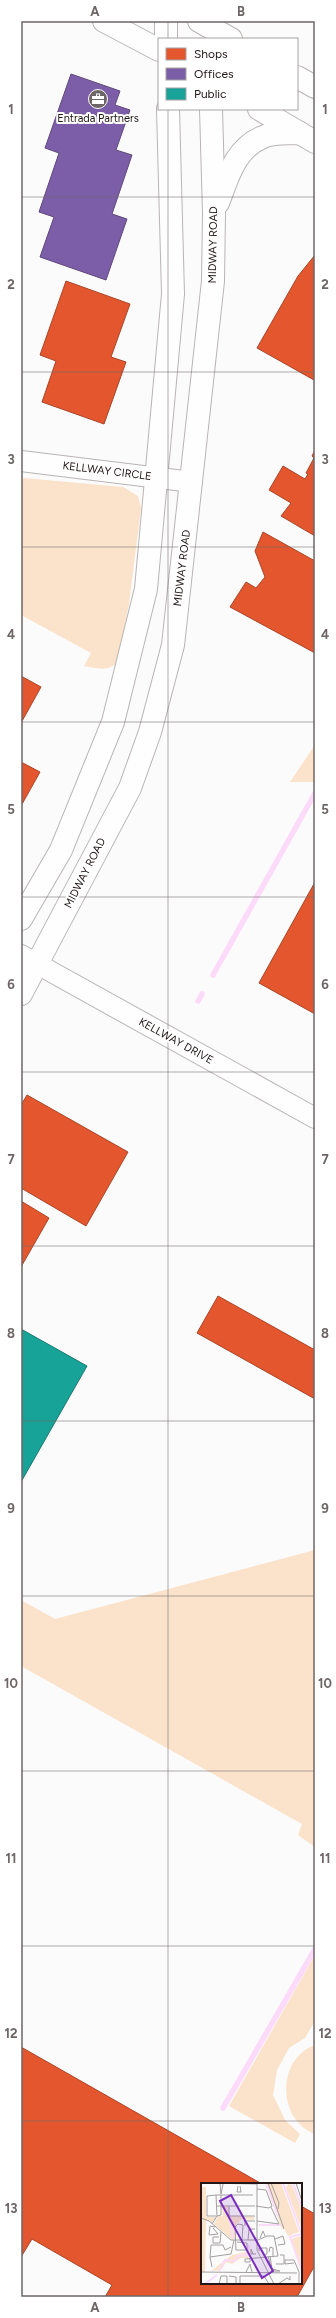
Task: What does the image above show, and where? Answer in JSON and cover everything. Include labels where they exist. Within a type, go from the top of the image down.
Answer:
[{"type":"main road","points":[[104,21],[158,49]]},
{"type":"main road","points":[[166,21],[166,38]]},
{"type":"main road","points":[[205,26],[229,38]]},
{"type":"main road","points":[[298,78],[315,87]]},
{"type":"main road","points":[[21,919],[61,850],[113,722],[146,589],[173,294],[168,110]]},
{"type":"main road","name":"MIDWAY ROAD","points":[[21,994],[29,960],[130,788],[150,732],[173,645],[192,482],[212,281],[214,213],[211,110]]},
{"type":"main road","points":[[261,110],[307,138]]},
{"type":"main road","points":[[214,213],[234,161],[248,146],[264,136],[307,138]]},
{"type":"street","name":"KELLWAY CIRCLE","points":[[21,462],[192,482]]},
{"type":"street","name":"KELLWAY DRIVE","points":[[29,960],[315,1118]]},
{"type":"shaded area","points":[[24,478],[123,487],[138,496],[141,508],[129,604],[118,660],[111,667],[103,669],[84,666],[91,653],[21,615],[21,480]]},
{"type":"shaded area","points":[[315,745],[315,782],[290,782]]},
{"type":"shaded area","points":[[315,1550],[315,1847],[298,1835],[302,1824],[21,1666],[21,1600],[55,1619]]},
{"type":"shaded area","points":[[315,1955],[315,2021],[305,2038],[289,2048],[277,2070],[273,2095],[285,2120],[300,2134],[295,2143],[229,2106]]},
{"type":"shaded area","points":[[315,2045],[315,2134],[302,2127],[293,2116],[288,2103],[286,2090],[288,2076],[293,2063],[302,2052]]},
{"type":"building: Shops","points":[[315,255],[314,380],[257,348],[298,276]]},
{"type":"building: Shops","points":[[66,281],[130,304],[111,357],[126,362],[104,424],[42,402],[56,361],[40,355]]},
{"type":"building: Shops","points":[[315,450],[315,536],[281,516],[291,503],[269,490],[283,466],[305,479],[308,474],[306,473],[314,458],[312,456]]},
{"type":"building: Shops","points":[[263,532],[315,561],[315,653],[230,607],[246,582],[256,588],[265,577],[255,551]]},
{"type":"building: Shops","points":[[21,676],[41,687],[21,723]]},
{"type":"building: Shops","points":[[21,762],[40,772],[21,806]]},
{"type":"building: Shops","points":[[315,882],[315,1014],[259,983]]},
{"type":"building: Shops","points":[[27,1095],[128,1152],[86,1226],[21,1188],[21,1105]]},
{"type":"building: Shops","points":[[21,1201],[49,1218],[21,1267]]},
{"type":"building: Shops","points":[[218,1296],[315,1350],[315,1399],[197,1333]]},
{"type":"building: Shops","points":[[21,2047],[260,2183],[201,2183],[201,2284],[302,2284],[302,2207],[315,2214],[315,2265],[297,2297],[105,2297],[112,2285],[32,2239],[21,2257]]},
{"type":"building: Offices","points":[[71,74],[120,91],[115,105],[130,110],[116,150],[132,155],[112,214],[127,219],[106,280],[40,257],[54,217],[39,212],[59,153],[45,148]]},
{"type":"building: Public","points":[[21,1329],[87,1366],[21,1482]]},
{"type":"waterway","points":[[213,975],[315,793]]},
{"type":"waterway","points":[[198,1001],[202,994]]},
{"type":"waterway","points":[[223,2108],[315,1949]]},
{"type":"place","name":"Entrada Partners","points":[[98,99]]}]
